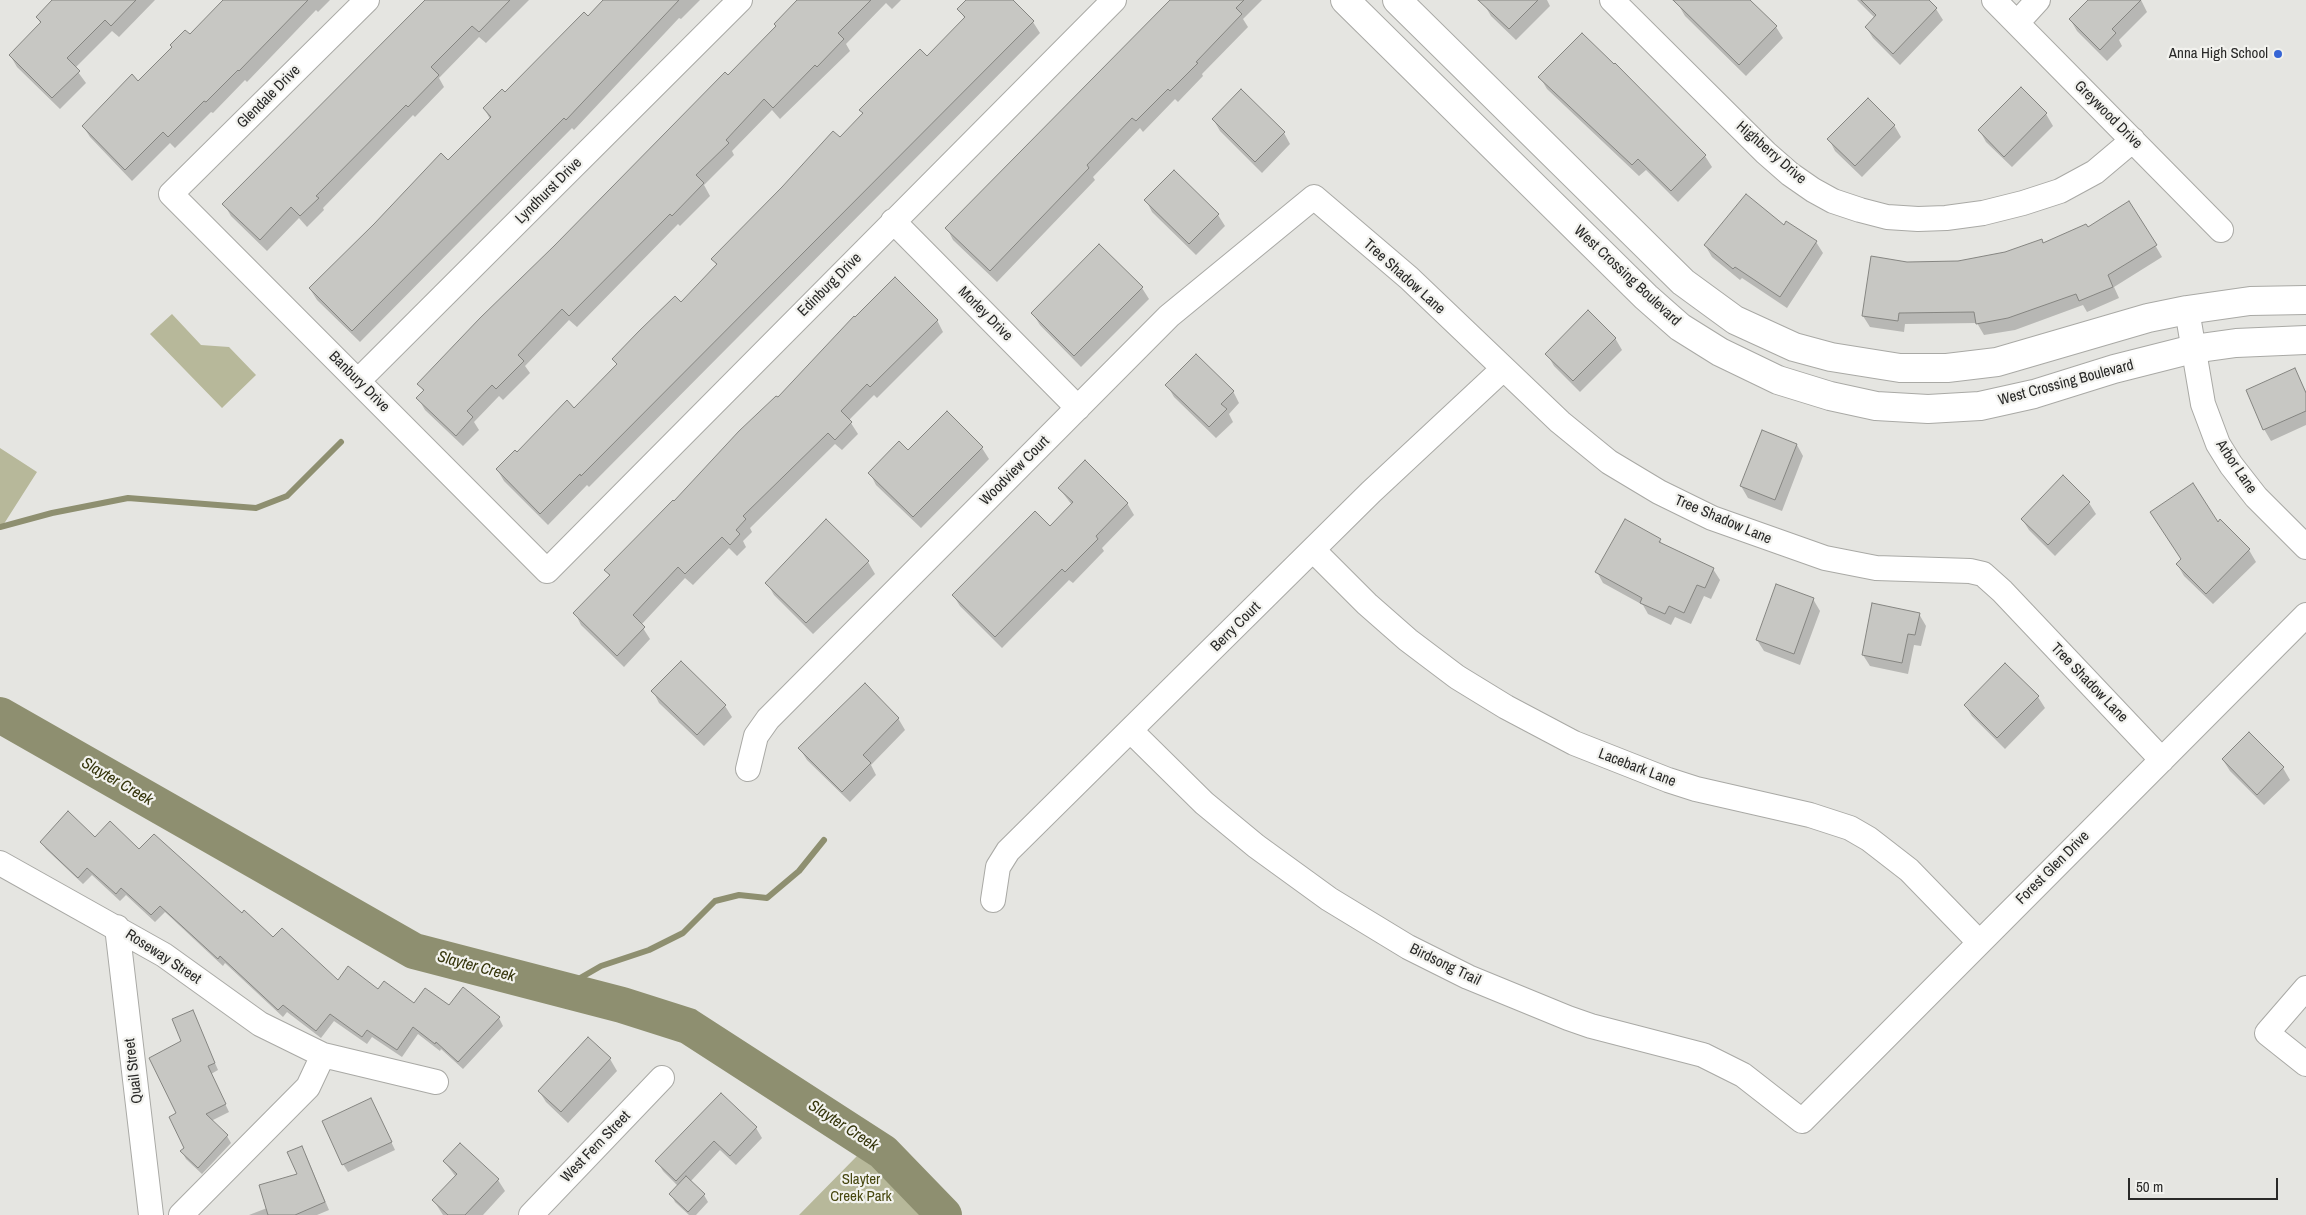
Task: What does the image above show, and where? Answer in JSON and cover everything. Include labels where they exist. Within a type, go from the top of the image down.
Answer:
[{"type":"street","name":"Glendale Drive","points":[[171,194],[367,0]]},
{"type":"street","name":"Lyndhurst Drive","points":[[358,381],[740,0]]},
{"type":"street","name":"Edinburg Drive","points":[[547,570],[1114,0]]},
{"type":"street","name":"West Crossing Boulevard","points":[[1345,0],[1646,298],[1680,327],[1720,352],[1778,380],[1830,396],[1876,406],[1928,409],[1980,406],[2034,394],[2114,369],[2193,349],[2236,343],[2306,340]]},
{"type":"street","points":[[1397,0],[1683,282],[1735,320],[1794,347],[1831,357],[1900,368],[1948,368],[1997,362],[2148,318],[2187,310],[2250,301],[2306,300]]},
{"type":"street","name":"Highberry Drive","points":[[1612,0],[1766,153],[1790,174],[1833,201],[1860,210],[1887,217],[1936,219],[1983,213],[2015,205],[2060,191],[2095,172],[2133,140]]},
{"type":"street","name":"Greywood Drive","points":[[1994,0],[2221,230]]},
{"type":"street","points":[[2017,23],[2038,0]]},
{"type":"street","name":"Banbury Drive","points":[[171,194],[547,570]]},
{"type":"street","name":"Tree Shadow Lane","points":[[1314,197],[1408,278],[1560,422],[1609,462],[1659,492],[1712,518],[1792,547],[1848,564],[1903,570],[1970,571],[1983,574],[2002,591],[2162,760]]},
{"type":"street","name":"Woodview Court","points":[[748,769],[756,736],[761,727],[1140,344],[1194,294],[1314,197]]},
{"type":"street","name":"Morley Drive","points":[[893,221],[1078,408]]},
{"type":"street","name":"Arbor Lane","points":[[2187,310],[2202,404],[2218,444],[2251,492],[2306,547]]},
{"type":"street","name":"Berry Court","points":[[993,900],[998,867],[1008,851],[1404,460],[1503,369]]},
{"type":"street","name":"Lacebark Lane","points":[[1313,550],[1388,623],[1457,677],[1497,702],[1574,743],[1640,770],[1696,789],[1810,815],[1850,828],[1869,839],[1909,870],[1979,942]]},
{"type":"street","name":"Forest Glen Drive","points":[[1802,1121],[2306,615]]},
{"type":"street","name":"Birdsong Trail","points":[[1131,731],[1204,803],[1256,846],[1328,899],[1408,947],[1468,977],[1568,1018],[1591,1026],[1703,1055],[1751,1080],[1802,1121]]},
{"type":"street","name":"Roseway Street","points":[[0,863],[164,955],[260,1024],[323,1055],[436,1082]]},
{"type":"street","name":"Quail Street","points":[[117,927],[151,1215]]},
{"type":"street","points":[[2306,988],[2267,1033],[2306,1064]]},
{"type":"street","points":[[181,1215],[308,1087],[323,1055]]},
{"type":"street","name":"West Fern Street","points":[[530,1215],[662,1078]]},
{"type":"green space","points":[[172,314],[201,345],[229,347],[256,375],[222,408],[150,334]]},
{"type":"green space","points":[[0,448],[37,472],[0,530]]},
{"type":"green space","name":"Slayter Creek Park","points":[[857,1156],[872,1165],[934,1215],[799,1215]]},
{"type":"building","points":[[52,0],[136,0],[111,26],[105,20],[67,58],[80,71],[52,98],[9,55],[41,22],[36,17]]},
{"type":"building","points":[[223,0],[308,0],[206,102],[204,101],[168,137],[163,132],[125,170],[82,126],[132,74],[138,81],[172,47],[170,45],[185,30],[190,34]]},
{"type":"building","points":[[425,0],[510,0],[479,32],[472,26],[431,67],[439,75],[408,107],[406,105],[316,196],[319,198],[300,216],[291,207],[260,240],[222,204]]},
{"type":"building","points":[[603,0],[679,0],[566,120],[564,118],[352,331],[309,288],[374,224],[441,153],[448,160],[491,117],[483,108],[502,89],[505,92],[584,12],[588,16]]},
{"type":"building","points":[[797,0],[871,0],[838,33],[844,39],[817,67],[815,65],[773,108],[764,99],[726,140],[729,143],[696,175],[704,183],[672,216],[670,214],[569,316],[562,309],[518,355],[524,361],[496,389],[492,385],[467,411],[473,417],[456,436],[416,398],[424,390],[417,384],[480,318],[554,246],[725,72],[728,75],[776,26],[774,24]]},
{"type":"building","points":[[966,0],[1013,0],[1034,21],[581,476],[580,474],[540,514],[496,469],[515,450],[517,452],[567,400],[574,408],[617,364],[612,359],[675,296],[681,302],[717,264],[711,259],[782,187],[833,131],[840,137],[863,113],[859,110],[920,49],[927,56],[965,17],[957,9]]},
{"type":"building","points":[[1170,0],[1244,0],[1236,8],[1242,14],[1196,62],[1198,63],[1170,91],[1168,89],[1136,121],[1132,118],[1087,165],[1089,168],[990,271],[945,228]]},
{"type":"building","points":[[1478,0],[1538,0],[1509,29]]},
{"type":"building","points":[[1673,0],[1750,0],[1777,26],[1739,65]]},
{"type":"building","points":[[1861,0],[1929,0],[1937,8],[1893,54],[1865,27],[1876,15]]},
{"type":"building","points":[[2088,0],[2141,0],[2112,29],[2116,33],[2100,50],[2069,19]]},
{"type":"building","points":[[1582,33],[1615,63],[1706,155],[1671,191],[1638,159],[1632,165],[1538,77]]},
{"type":"building","points":[[2021,87],[2047,113],[2004,157],[1978,130]]},
{"type":"building","points":[[1241,89],[1285,132],[1255,162],[1212,119]]},
{"type":"building","points":[[1868,98],[1895,125],[1855,166],[1827,139]]},
{"type":"building","points":[[1174,170],[1219,214],[1189,244],[1144,200]]},
{"type":"building","points":[[1746,194],[1784,225],[1786,221],[1817,241],[1780,297],[1735,267],[1733,269],[1704,245]]},
{"type":"building","points":[[2129,201],[2157,245],[2108,275],[2113,287],[2079,301],[2076,294],[2008,318],[1976,324],[1974,312],[1899,313],[1898,321],[1862,316],[1871,256],[1907,262],[1958,261],[2005,252],[2042,239],[2043,243],[2086,224],[2088,227]]},
{"type":"building","points":[[1099,244],[1143,287],[1074,356],[1031,313]]},
{"type":"building","points":[[895,277],[938,320],[870,387],[867,384],[841,411],[852,422],[835,440],[828,433],[743,516],[746,519],[736,530],[740,534],[730,545],[722,537],[685,574],[678,567],[633,615],[645,627],[617,656],[573,613],[610,575],[604,570],[674,501],[739,431],[776,396],[778,397],[854,316]]},
{"type":"building","points":[[1588,310],[1616,338],[1573,381],[1545,354]]},
{"type":"building","points":[[1196,354],[1234,391],[1221,404],[1227,409],[1209,427],[1165,385]]},
{"type":"building","points":[[2295,368],[2306,393],[2306,411],[2263,430],[2246,390]]},
{"type":"building","points":[[947,411],[983,447],[913,517],[868,473],[899,441],[908,450]]},
{"type":"building","points":[[1762,430],[1797,444],[1775,500],[1740,486]]},
{"type":"building","points":[[1085,460],[1128,503],[1096,536],[1098,539],[1065,572],[1062,569],[995,637],[952,595],[1035,511],[1050,526],[1073,502],[1058,488]]},
{"type":"building","points":[[2063,475],[2090,502],[2048,545],[2021,519]]},
{"type":"building","points":[[2193,483],[2218,522],[2220,519],[2250,549],[2206,594],[2176,564],[2181,559],[2150,512]]},
{"type":"building","points":[[826,519],[869,561],[806,623],[765,583]]},
{"type":"building","points":[[1625,519],[1661,539],[1659,542],[1714,568],[1705,588],[1697,585],[1684,613],[1669,606],[1665,614],[1640,603],[1642,598],[1595,572]]},
{"type":"building","points":[[1776,584],[1814,598],[1794,654],[1756,640]]},
{"type":"building","points":[[1872,603],[1920,613],[1915,635],[1908,634],[1902,663],[1862,655]]},
{"type":"building","points":[[681,661],[726,705],[697,735],[651,691]]},
{"type":"building","points":[[2005,663],[2039,696],[1997,738],[1964,705]]},
{"type":"building","points":[[865,683],[899,718],[863,755],[871,763],[842,792],[798,748]]},
{"type":"building","points":[[2249,732],[2284,767],[2257,795],[2222,759]]},
{"type":"building","points":[[68,811],[95,837],[110,821],[139,849],[154,834],[242,913],[244,910],[273,937],[282,928],[338,980],[348,966],[378,989],[384,981],[414,1003],[425,988],[449,1005],[463,987],[500,1017],[458,1062],[436,1042],[435,1044],[413,1027],[397,1050],[367,1030],[362,1037],[330,1014],[316,1031],[283,1005],[278,1010],[220,956],[218,959],[160,906],[151,915],[121,888],[116,894],[87,868],[78,878],[40,842]]},
{"type":"building","points":[[193,1010],[215,1063],[208,1066],[226,1104],[206,1114],[228,1135],[198,1168],[180,1151],[184,1148],[169,1117],[176,1113],[149,1058],[181,1041],[172,1019]]},
{"type":"building","points":[[588,1037],[611,1058],[561,1112],[538,1091]]},
{"type":"building","points":[[721,1093],[757,1127],[730,1156],[714,1141],[676,1181],[655,1161]]},
{"type":"building","points":[[371,1098],[392,1142],[342,1165],[322,1121]]},
{"type":"building","points":[[460,1143],[499,1179],[465,1215],[448,1215],[432,1200],[457,1174],[443,1161]]},
{"type":"building","points":[[302,1146],[325,1202],[295,1215],[268,1215],[259,1185],[297,1174],[287,1152]]},
{"type":"building","points":[[686,1176],[705,1194],[688,1212],[669,1194]]},
{"type":"waterway","points":[[0,527],[52,513],[128,498],[256,508],[287,496],[341,442]]},
{"type":"waterway","name":"Slayter Creek","points":[[0,715],[414,951],[622,1005],[688,1026],[883,1152],[944,1215]]},
{"type":"waterway","points":[[561,989],[601,966],[649,950],[683,933],[715,901],[739,895],[767,898],[799,871],[824,840]]},
{"type":"place","name":"Anna High School","points":[[2278,54]]}]
